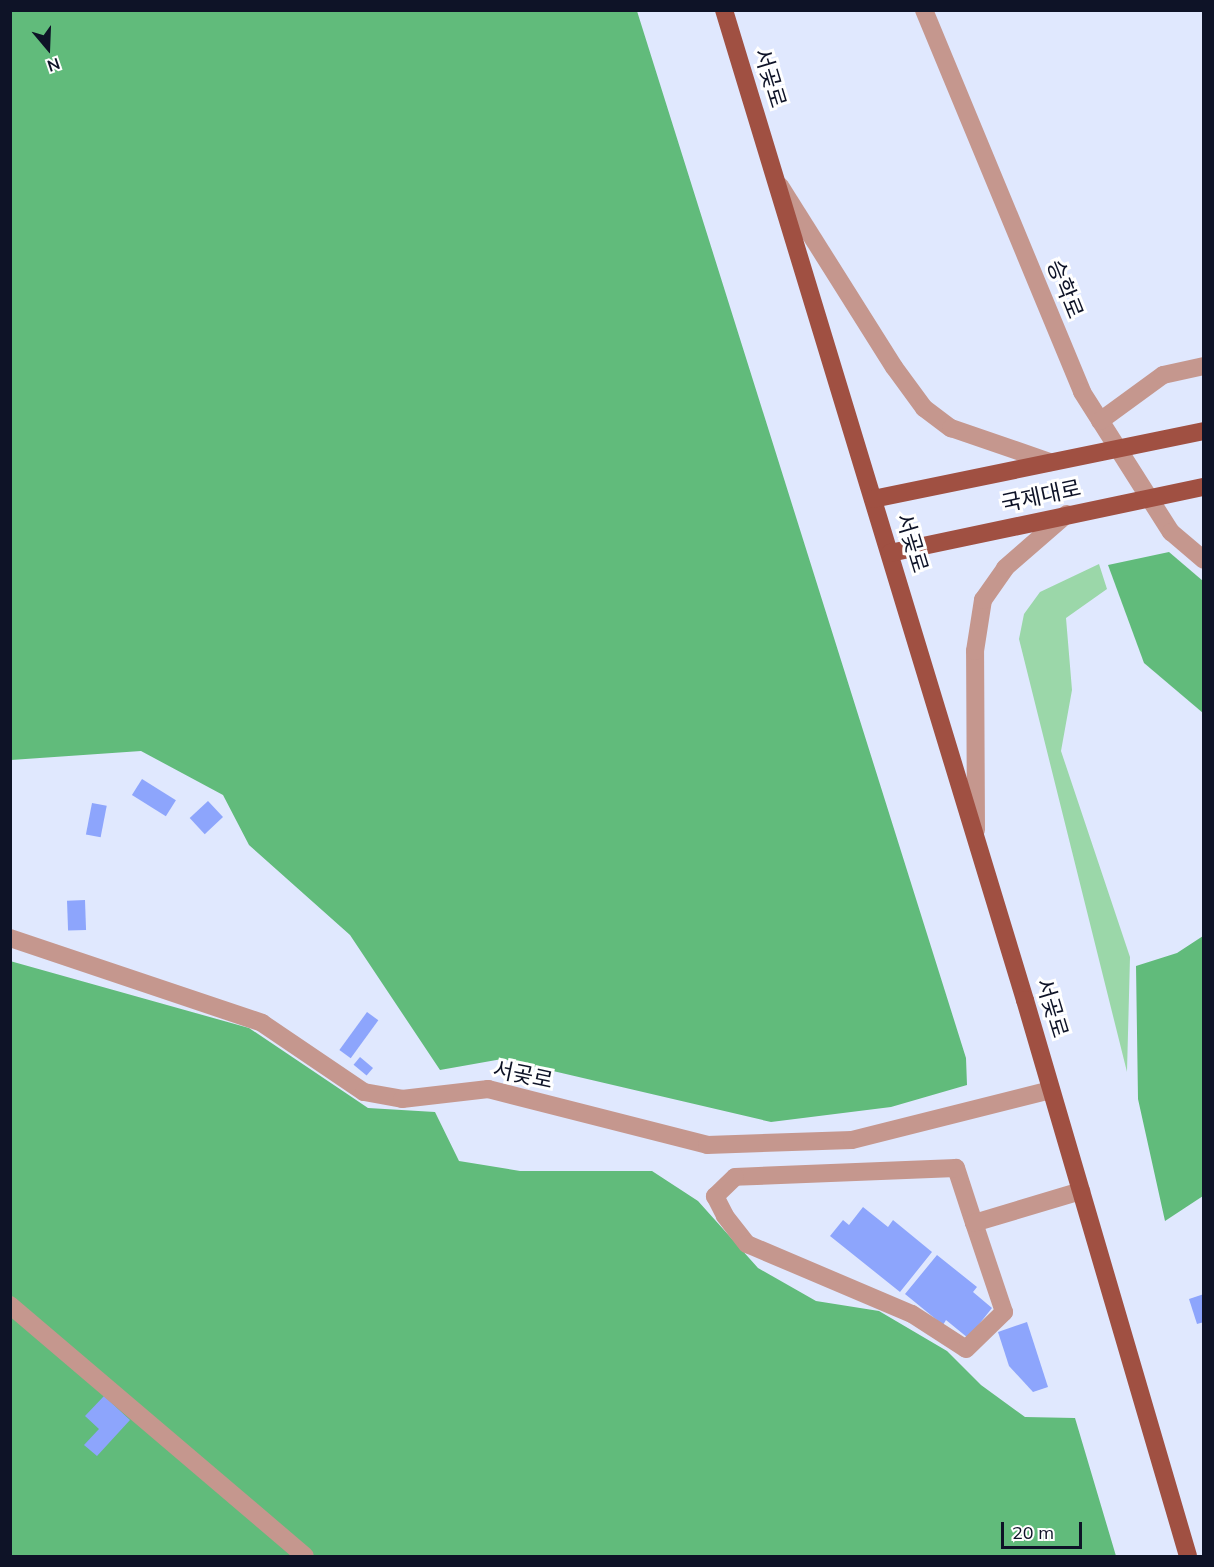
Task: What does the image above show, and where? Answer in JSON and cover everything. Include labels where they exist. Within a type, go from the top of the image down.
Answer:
[{"type":"main road","name":"서곶로","points":[[724,10],[976,838],[1188,1557]]},
{"type":"main road","name":"국제대로","points":[[873,499],[1203,431]]},
{"type":"main road","name":"국제대로","points":[[890,553],[1203,487]]},
{"type":"street","name":"승학로","points":[[924,10],[1082,392],[1171,532],[1203,561]]},
{"type":"street","points":[[775,178],[915,398],[951,428],[1057,461]]},
{"type":"street","points":[[1100,421],[1163,375],[1203,366]]},
{"type":"street","points":[[976,838],[975,651],[983,600],[1005,568],[1071,514]]},
{"type":"street","name":"서곶로","points":[[10,938],[262,1023],[364,1092],[402,1099],[488,1089],[708,1145],[852,1140],[1051,1090]]},
{"type":"street","points":[[956,1168],[974,1222],[1004,1312],[966,1349],[912,1314],[747,1244],[725,1216],[715,1196],[735,1177],[956,1168]]},
{"type":"street","points":[[974,1222],[1081,1191]]},
{"type":"street","points":[[10,1305],[305,1557]]},
{"type":"green space","points":[[11,10],[637,11],[966,1058],[967,1085],[891,1107],[771,1122],[502,1059],[440,1070],[350,935],[249,845],[223,795],[141,751],[11,760]]},
{"type":"green space","points":[[1169,552],[1203,581],[1203,713],[1144,663],[1108,565]]},
{"type":"green space","points":[[1099,564],[1107,589],[1066,618],[1072,690],[1061,751],[1130,957],[1127,1072],[1019,639],[1024,614],[1040,592]]},
{"type":"green space","points":[[1203,936],[1203,1196],[1165,1221],[1138,1099],[1136,966],[1177,953]]},
{"type":"green space","points":[[10,961],[249,1028],[368,1108],[435,1112],[459,1161],[520,1171],[652,1171],[698,1201],[758,1268],[816,1301],[879,1311],[947,1351],[981,1385],[1025,1417],[1075,1418],[1116,1556],[11,1556]]},
{"type":"building","points":[[142,779],[176,800],[166,816],[132,795]]},
{"type":"building","points":[[208,801],[223,817],[205,834],[190,818]]},
{"type":"building","points":[[92,803],[107,806],[101,837],[86,834]]},
{"type":"building","points":[[85,900],[86,930],[68,931],[67,901]]},
{"type":"building","points":[[367,1012],[378,1020],[351,1058],[339,1050]]},
{"type":"building","points":[[360,1057],[373,1068],[367,1076],[354,1065]]},
{"type":"building","points":[[863,1207],[888,1227],[893,1220],[932,1252],[900,1292],[830,1236],[843,1220],[849,1225]]},
{"type":"building","points":[[937,1255],[977,1287],[973,1292],[992,1308],[968,1338],[946,1320],[943,1325],[905,1294]]},
{"type":"building","points":[[1204,1294],[1204,1322],[1197,1324],[1189,1299]]},
{"type":"building","points":[[1027,1322],[1048,1387],[1033,1392],[1009,1366],[998,1332]]},
{"type":"building","points":[[104,1396],[130,1420],[97,1456],[84,1445],[99,1429],[85,1416]]}]
